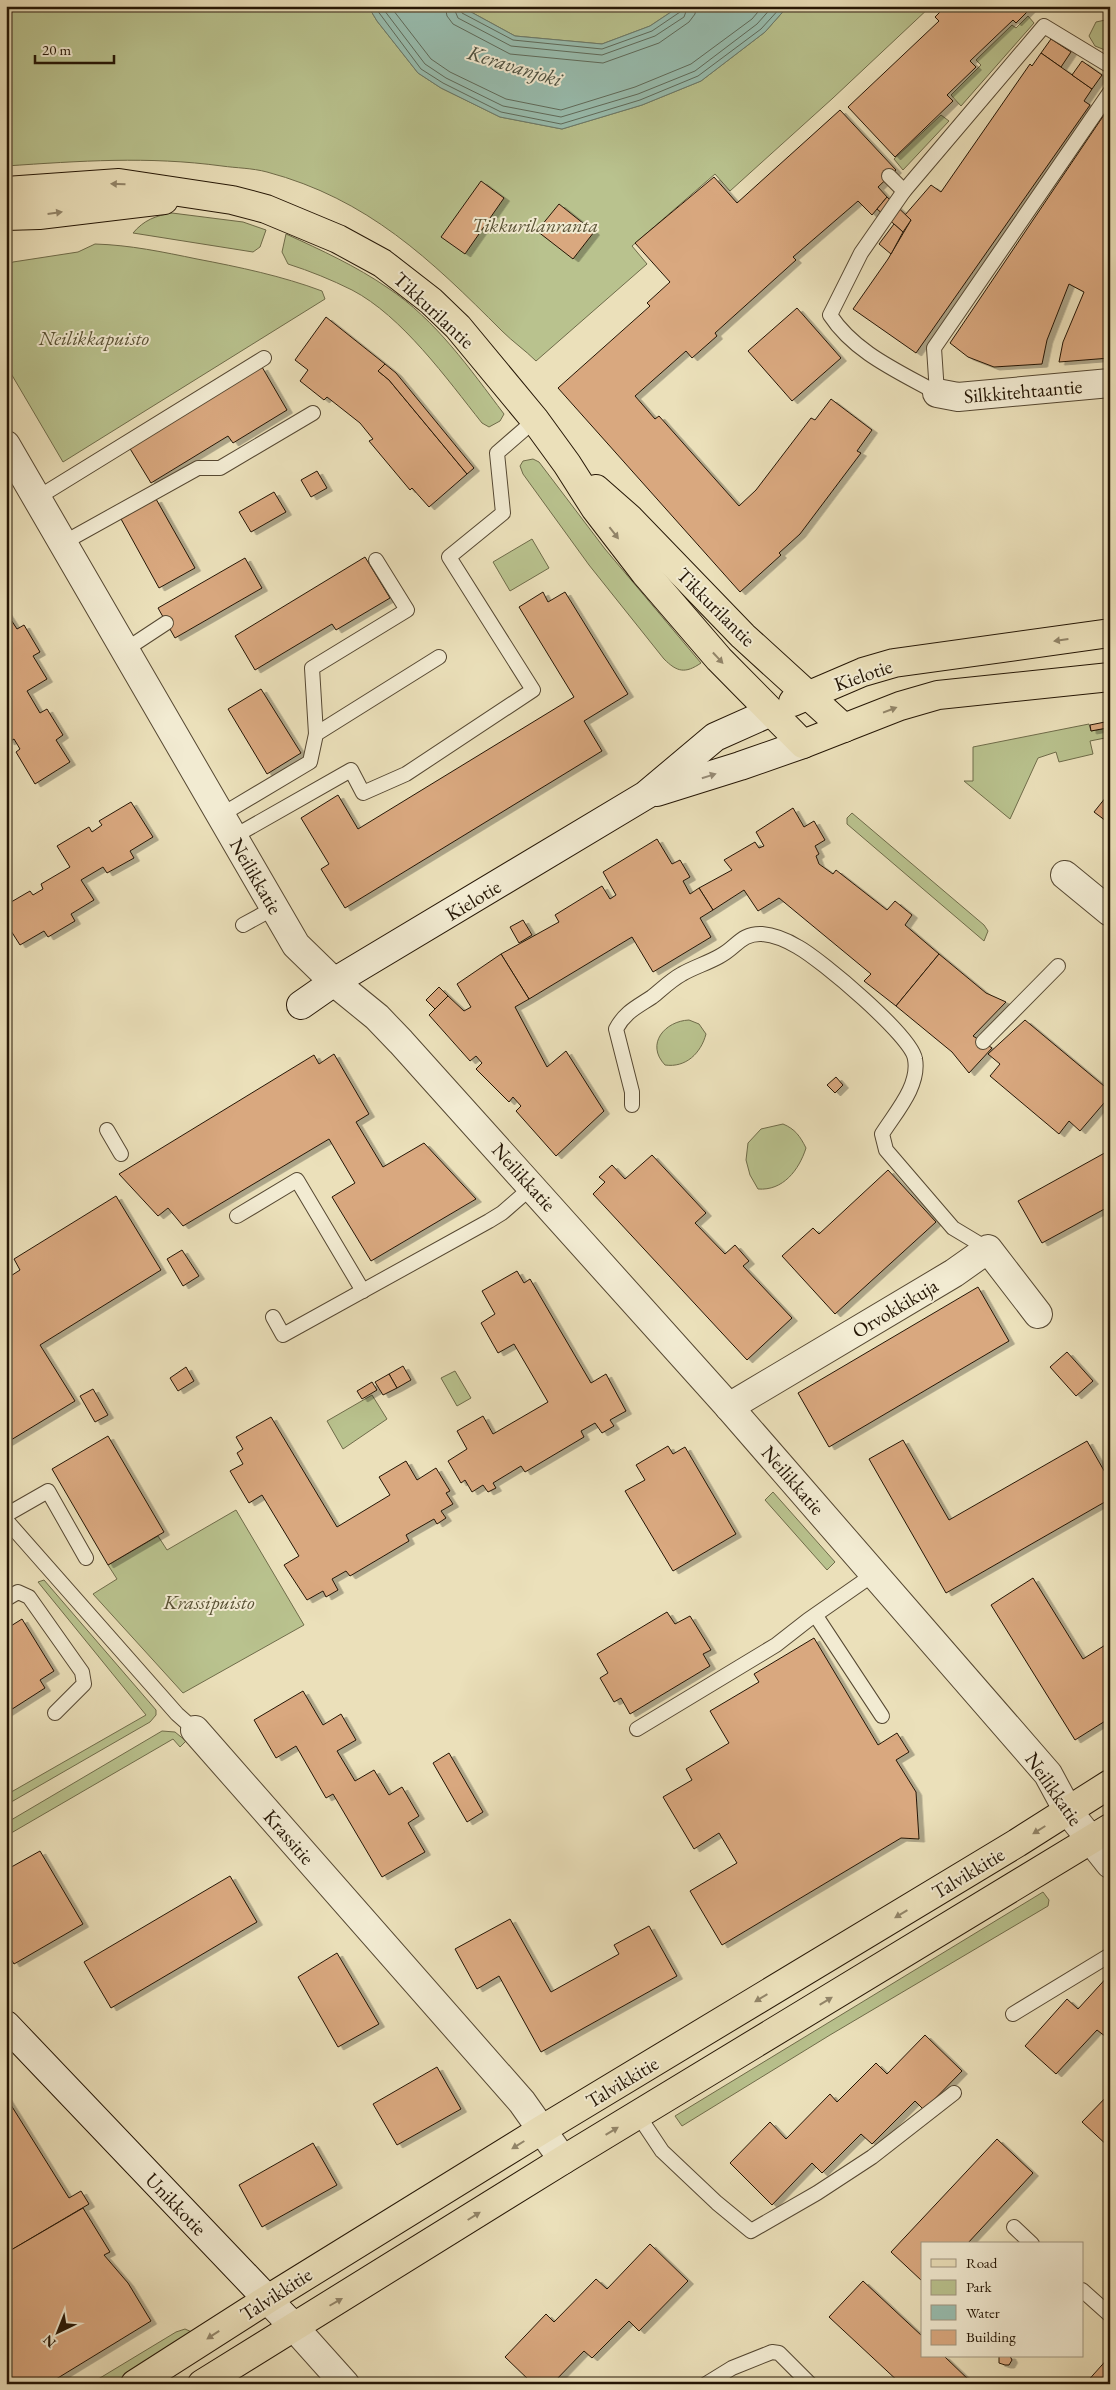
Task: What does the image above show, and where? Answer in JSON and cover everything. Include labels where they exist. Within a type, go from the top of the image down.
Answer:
[{"type":"main road","name":"Tikkurilantie","points":[[6,191],[119,183],[232,200],[266,210],[338,239],[382,263],[431,301],[458,327],[535,420],[567,464],[595,508],[645,573],[719,659],[803,744]]},
{"type":"main road","name":"Tikkurilantie","points":[[6,216],[39,215],[201,196]]},
{"type":"main road","name":"Tikkurilantie","points":[[567,464],[629,518],[743,636],[844,728]]},
{"type":"main road","name":"Kielotie","points":[[771,712],[863,672],[894,663],[1110,633]]},
{"type":"main road","name":"Kielotie","points":[[803,744],[900,706],[938,695],[1110,677]]},
{"type":"main road","name":"Talvikkitie","points":[[135,2384],[268,2299],[1110,1784]]},
{"type":"main road","name":"Talvikkitie","points":[[202,2384],[564,2160],[1100,1834]]},
{"type":"street","name":"Silkkitehtaantie","points":[[937,393],[958,397],[1110,383]]},
{"type":"street","name":"Neilikkatie","points":[[6,445],[296,945],[334,982],[377,1016],[533,1186],[729,1407],[1048,1774],[1068,1811],[1100,1834],[1110,1864]]},
{"type":"street","name":"Kielotie","points":[[300,1006],[334,982],[646,795],[715,736],[771,712]]},
{"type":"street","name":"Kielotie","points":[[646,795],[803,744]]},
{"type":"street","points":[[1065,875],[1110,912]]},
{"type":"street","points":[[988,1249],[1038,1314]]},
{"type":"street","name":"Orvokkikuja","points":[[729,1407],[945,1278],[988,1249]]},
{"type":"street","name":"Krassitie","points":[[195,1730],[522,2102],[564,2160]]},
{"type":"street","name":"Unikkotie","points":[[6,2025],[268,2299],[346,2384]]},
{"type":"lane","points":[[937,393],[875,358],[850,340],[830,315],[861,253],[904,191],[1044,26],[1110,66]]},
{"type":"lane","points":[[937,393],[934,348],[1110,92]]},
{"type":"lane","points":[[889,176],[904,191]]},
{"type":"lane","points":[[37,498],[264,358]]},
{"type":"lane","points":[[62,543],[198,468],[220,468],[313,413]]},
{"type":"lane","points":[[227,826],[351,770],[363,793],[406,774],[532,690],[450,557],[503,513],[497,453],[535,420]]},
{"type":"lane","points":[[227,826],[310,762],[316,734],[312,668],[407,610],[376,560]]},
{"type":"lane","points":[[125,650],[166,623]]},
{"type":"lane","points":[[316,734],[439,657]]},
{"type":"lane","points":[[244,925],[274,908]]},
{"type":"lane","points":[[632,1105],[632,1092],[616,1029],[622,1018],[669,982],[721,956],[743,938],[761,934],[775,937],[799,947],[837,976],[886,1021],[912,1050],[915,1059],[915,1071],[910,1091],[882,1134],[882,1141],[886,1150],[953,1228],[988,1249]]},
{"type":"lane","points":[[983,1042],[1058,966]]},
{"type":"lane","points":[[107,1130],[121,1154]]},
{"type":"lane","points":[[236,1216],[297,1180],[363,1291]]},
{"type":"lane","points":[[272,1317],[283,1335],[496,1217],[533,1186]]},
{"type":"lane","points":[[6,1515],[48,1491],[86,1558]]},
{"type":"lane","name":"Krassitie","points":[[6,1520],[178,1714],[195,1730]]},
{"type":"lane","points":[[637,1729],[776,1645],[874,1574]]},
{"type":"lane","points":[[6,1599],[18,1592],[29,1597],[82,1672],[84,1684],[54,1712]]},
{"type":"lane","points":[[816,1616],[882,1716]]},
{"type":"lane","points":[[1013,2014],[1110,1955]]},
{"type":"lane","points":[[638,2115],[662,2151],[717,2203],[751,2230],[817,2193],[872,2157],[954,2093]]},
{"type":"lane","points":[[1014,2227],[1030,2242]]},
{"type":"lane","points":[[1084,2292],[1110,2315]]},
{"type":"lane","points":[[706,2384],[732,2368],[772,2352],[779,2353],[810,2384]]},
{"type":"green space","name":"Tikkurilanranta","points":[[6,6],[368,6],[377,21],[418,73],[441,88],[500,117],[562,129],[642,105],[701,81],[765,32],[788,6],[931,6],[730,191],[715,174],[632,246],[647,264],[536,361],[423,256],[367,215],[336,198],[303,184],[256,170],[167,161],[87,161],[6,166]]},
{"type":"green space","points":[[460,6],[680,6],[650,26],[602,44],[515,36]]},
{"type":"green space","points":[[1028,16],[1034,23],[961,106],[951,95],[981,65],[976,60],[1012,25],[1016,28]]},
{"type":"green space","points":[[1110,19],[1110,52],[1095,46],[1089,36],[1096,22]]},
{"type":"green space","points":[[941,115],[949,121],[903,170],[894,159]]},
{"type":"green space","points":[[172,213],[243,222],[266,230],[260,247],[253,252],[133,233],[150,219]]},
{"type":"green space","points":[[286,234],[325,252],[363,273],[388,288],[422,315],[451,346],[504,414],[500,421],[489,427],[482,423],[423,350],[371,301],[337,283],[288,264],[282,252]]},
{"type":"green space","name":"Neilikkapuisto","points":[[95,244],[146,249],[260,272],[322,291],[325,299],[63,462],[6,365],[6,267],[13,262],[78,252]]},
{"type":"green space","points":[[533,459],[539,462],[605,549],[701,663],[690,669],[681,670],[673,667],[664,659],[589,565],[523,474],[520,466],[523,461]]},
{"type":"green space","points":[[532,539],[549,568],[510,591],[493,562]]},
{"type":"green space","points":[[1106,720],[1110,720],[1110,737],[1090,741],[1093,754],[1059,762],[1056,752],[1038,758],[1010,819],[964,781],[973,781],[973,747],[1089,724],[1091,731],[1107,728]]},
{"type":"green space","points":[[852,813],[984,925],[988,931],[984,941],[847,824],[847,818]]},
{"type":"green space","points":[[689,1020],[699,1024],[706,1034],[704,1041],[696,1053],[686,1062],[665,1065],[659,1057],[657,1049],[660,1035],[672,1024]]},
{"type":"green space","points":[[783,1124],[797,1133],[802,1140],[806,1148],[803,1156],[794,1171],[782,1183],[767,1189],[758,1189],[750,1175],[746,1160],[748,1143],[761,1129]]},
{"type":"green space","points":[[455,1371],[471,1398],[457,1406],[441,1378]]},
{"type":"green space","points":[[372,1395],[387,1419],[343,1449],[327,1421]]},
{"type":"green space","points":[[773,1492],[835,1562],[827,1570],[765,1500]]},
{"type":"green space","name":"Krassipuisto","points":[[236,1510],[304,1625],[183,1693],[93,1594],[117,1579],[108,1565],[158,1536],[167,1550]]},
{"type":"green space","points":[[44,1580],[156,1710],[156,1715],[150,1722],[6,1805],[6,1795],[146,1715],[38,1582]]},
{"type":"green space","points":[[162,1731],[175,1732],[186,1741],[180,1747],[173,1739],[6,1836],[6,1823]]},
{"type":"green space","points":[[1043,1892],[1049,1900],[1048,1906],[830,2035],[682,2126],[675,2116]]},
{"type":"green space","points":[[185,2329],[194,2333],[114,2384],[90,2384],[176,2332]]},
{"type":"water","name":"Keravanjoki","points":[[368,6],[460,6],[515,36],[602,44],[650,26],[680,6],[788,6],[765,32],[701,81],[642,105],[562,129],[500,117],[441,88],[418,73],[377,21]]},
{"type":"building","points":[[946,6],[1033,6],[1016,23],[1013,20],[970,61],[976,67],[947,95],[953,101],[895,157],[848,107],[939,21],[935,17]]},
{"type":"building","points":[[1051,39],[1071,52],[1061,67],[1041,53]]},
{"type":"building","points":[[1041,53],[1092,89],[1084,101],[1090,105],[916,353],[853,309],[888,259],[911,220],[905,215],[931,185],[941,192],[1030,64],[1032,66]]},
{"type":"building","points":[[1082,61],[1102,75],[1092,89],[1072,75]]},
{"type":"building","points":[[1110,106],[1110,358],[1059,362],[1063,342],[1084,292],[1069,284],[1047,340],[1042,364],[994,367],[968,357],[950,343]]},
{"type":"building","points":[[840,110],[896,170],[878,187],[887,197],[872,215],[858,201],[793,257],[796,260],[715,333],[717,336],[692,358],[686,351],[635,396],[655,419],[659,416],[739,506],[756,490],[811,418],[815,420],[831,399],[872,430],[857,451],[861,453],[800,534],[779,553],[781,555],[740,592],[558,388],[650,306],[647,303],[670,282],[635,243],[714,177],[737,203]]},
{"type":"building","points":[[481,181],[504,198],[465,254],[441,237]]},
{"type":"building","points":[[887,197],[911,220],[903,232],[877,209]]},
{"type":"building","points":[[559,204],[594,232],[573,259],[537,231]]},
{"type":"building","points":[[894,224],[903,232],[891,254],[879,244]]},
{"type":"building","points":[[797,308],[841,358],[792,401],[748,351]]},
{"type":"building","points":[[326,317],[385,364],[378,371],[389,380],[467,474],[429,507],[412,488],[410,490],[369,441],[373,439],[360,423],[327,397],[324,400],[300,381],[308,370],[295,360]]},
{"type":"building","points":[[385,364],[396,373],[474,468],[467,474],[389,380],[378,371]]},
{"type":"building","points":[[262,367],[287,410],[233,443],[228,436],[151,483],[129,447]]},
{"type":"building","points":[[317,471],[327,488],[311,497],[301,480]]},
{"type":"building","points":[[274,492],[286,512],[251,532],[239,512]]},
{"type":"building","points":[[156,499],[195,568],[159,588],[121,519]]},
{"type":"building","points":[[365,557],[390,598],[336,630],[332,624],[255,670],[235,636]]},
{"type":"building","points":[[245,558],[262,588],[175,638],[158,608]]},
{"type":"building","points":[[543,592],[548,602],[565,592],[628,694],[584,721],[602,751],[345,908],[321,869],[329,864],[301,818],[338,795],[358,829],[574,697],[519,607]]},
{"type":"building","points":[[6,612],[17,629],[24,625],[40,652],[33,656],[47,679],[27,691],[40,713],[47,709],[63,735],[56,740],[70,762],[35,784],[16,752],[20,749],[14,739],[9,742],[6,737],[6,700],[10,697],[6,691]]},
{"type":"building","points":[[261,689],[301,753],[267,774],[228,709]]},
{"type":"building","points":[[1105,722],[1107,728],[1091,731],[1090,725]]},
{"type":"building","points":[[1110,792],[1110,824],[1094,812]]},
{"type":"building","points":[[131,802],[153,837],[130,851],[134,858],[107,873],[103,867],[81,880],[94,900],[71,914],[75,921],[48,937],[44,931],[20,945],[6,923],[6,905],[30,891],[33,895],[43,889],[41,884],[70,867],[57,846],[89,827],[92,832],[102,825],[99,821]]},
{"type":"building","points":[[793,808],[804,827],[814,821],[825,840],[815,846],[819,854],[816,856],[819,864],[833,874],[836,870],[887,910],[895,901],[912,915],[905,925],[939,954],[896,1006],[864,981],[871,974],[779,898],[758,911],[744,890],[713,910],[699,888],[732,870],[724,860],[755,842],[759,848],[764,846],[756,832]]},
{"type":"building","points":[[657,839],[672,864],[680,860],[690,877],[683,881],[690,894],[699,888],[713,910],[700,918],[711,937],[653,972],[632,937],[529,999],[501,954],[559,922],[555,915],[602,886],[610,899],[616,895],[603,872]]},
{"type":"building","points":[[523,920],[532,935],[519,943],[510,927]]},
{"type":"building","points":[[501,954],[529,999],[515,1007],[547,1067],[566,1051],[604,1111],[556,1156],[516,1111],[521,1106],[513,1097],[509,1102],[476,1069],[482,1063],[476,1056],[470,1061],[429,1015],[448,996],[464,1011],[471,1007],[457,984]]},
{"type":"building","points":[[939,954],[986,993],[1006,1002],[973,1036],[992,1048],[969,1073],[952,1052],[896,1006]]},
{"type":"building","points":[[439,987],[448,996],[435,1009],[426,1000]]},
{"type":"building","points":[[1025,1020],[1110,1091],[1110,1096],[1080,1131],[1069,1121],[1059,1134],[990,1076],[1000,1064],[988,1054]]},
{"type":"building","points":[[334,1054],[369,1114],[356,1122],[383,1167],[424,1143],[476,1199],[371,1261],[332,1197],[355,1183],[329,1139],[183,1226],[168,1208],[158,1216],[119,1174],[314,1055],[319,1064]]},
{"type":"building","points":[[836,1077],[843,1085],[835,1093],[827,1085]]},
{"type":"building","points":[[1110,1150],[1110,1206],[1042,1243],[1018,1201]]},
{"type":"building","points":[[652,1155],[706,1213],[695,1223],[725,1254],[735,1245],[749,1261],[743,1266],[792,1318],[747,1360],[593,1194],[605,1182],[599,1177],[612,1165],[625,1179]]},
{"type":"building","points":[[888,1170],[936,1222],[835,1314],[782,1256],[813,1228],[819,1234]]},
{"type":"building","points":[[116,1196],[161,1270],[40,1345],[75,1401],[6,1443],[6,1279],[20,1270],[14,1259]]},
{"type":"building","points":[[182,1250],[199,1276],[183,1286],[167,1259]]},
{"type":"building","points":[[517,1271],[524,1283],[530,1279],[591,1383],[606,1374],[626,1411],[610,1420],[614,1426],[602,1433],[595,1423],[581,1431],[584,1437],[525,1472],[521,1466],[493,1483],[496,1488],[488,1492],[483,1485],[472,1492],[465,1480],[461,1483],[448,1461],[467,1449],[457,1431],[483,1416],[493,1434],[548,1402],[514,1344],[498,1353],[481,1323],[495,1314],[482,1291]]},
{"type":"building","points":[[978,1287],[1009,1341],[829,1447],[798,1393]]},
{"type":"building","points":[[1067,1352],[1093,1381],[1076,1396],[1050,1367]]},
{"type":"building","points":[[403,1366],[411,1380],[397,1388],[389,1374]]},
{"type":"building","points":[[186,1367],[194,1381],[178,1391],[170,1378]]},
{"type":"building","points":[[389,1374],[397,1388],[383,1395],[375,1382]]},
{"type":"building","points":[[372,1382],[377,1390],[362,1399],[357,1391]]},
{"type":"building","points":[[93,1389],[108,1415],[95,1422],[80,1396]]},
{"type":"building","points":[[271,1417],[337,1527],[390,1495],[379,1477],[406,1461],[417,1480],[436,1468],[450,1491],[446,1493],[453,1504],[441,1511],[446,1518],[437,1524],[434,1519],[406,1535],[409,1541],[350,1576],[346,1571],[332,1579],[338,1590],[326,1597],[323,1591],[307,1600],[284,1565],[299,1556],[262,1495],[249,1503],[230,1471],[243,1464],[237,1453],[243,1449],[236,1437]]},
{"type":"building","points":[[108,1436],[164,1532],[108,1565],[52,1469]]},
{"type":"building","points":[[903,1440],[949,1520],[1087,1441],[1110,1481],[1110,1499],[946,1593],[869,1459]]},
{"type":"building","points":[[668,1446],[673,1454],[685,1447],[736,1534],[673,1571],[625,1491],[645,1480],[636,1465]]},
{"type":"building","points":[[1033,1578],[1083,1659],[1110,1642],[1110,1718],[1075,1740],[991,1605]]},
{"type":"building","points":[[667,1612],[675,1624],[690,1616],[711,1650],[703,1654],[710,1666],[630,1714],[621,1698],[614,1702],[600,1678],[608,1673],[597,1654]]},
{"type":"building","points":[[22,1619],[54,1671],[40,1680],[45,1688],[6,1713],[6,1629]]},
{"type":"building","points":[[814,1638],[878,1745],[897,1733],[909,1752],[896,1760],[916,1792],[919,1839],[901,1838],[722,1945],[690,1891],[737,1863],[719,1833],[694,1849],[663,1797],[692,1780],[686,1769],[729,1743],[710,1711],[759,1682],[754,1674]]},
{"type":"building","points":[[303,1691],[323,1725],[341,1714],[356,1740],[337,1751],[355,1781],[374,1770],[389,1795],[402,1787],[419,1816],[408,1823],[425,1852],[382,1877],[333,1794],[326,1798],[296,1746],[276,1758],[254,1720]]},
{"type":"building","points":[[449,1753],[483,1812],[467,1822],[433,1763]]},
{"type":"building","points":[[40,1851],[83,1924],[14,1964],[6,1951],[6,1870]]},
{"type":"building","points":[[230,1876],[257,1922],[111,2008],[84,1962]]},
{"type":"building","points":[[510,1919],[551,1992],[619,1954],[614,1945],[649,1926],[677,1976],[541,2052],[499,1976],[477,1989],[455,1949]]},
{"type":"building","points":[[337,1953],[379,2024],[338,2047],[298,1977]]},
{"type":"building","points":[[1110,1974],[1110,2040],[1097,2030],[1056,2074],[1025,2046],[1067,1999],[1078,2009]]},
{"type":"building","points":[[925,2035],[962,2071],[924,2110],[915,2101],[872,2144],[861,2134],[822,2173],[812,2163],[772,2205],[730,2163],[770,2122],[786,2139],[830,2094],[837,2102],[876,2063],[887,2074]]},
{"type":"building","points":[[437,2067],[461,2109],[397,2145],[373,2104]]},
{"type":"building","points":[[1110,2093],[1110,2148],[1082,2122]]},
{"type":"building","points":[[6,2097],[69,2198],[81,2191],[89,2204],[6,2253]]},
{"type":"building","points":[[997,2139],[1033,2173],[969,2242],[921,2242],[921,2280],[891,2252]]},
{"type":"building","points":[[313,2143],[337,2185],[262,2227],[239,2185]]},
{"type":"building","points":[[83,2208],[110,2252],[104,2255],[128,2283],[151,2321],[48,2384],[6,2384],[6,2253]]},
{"type":"building","points":[[650,2244],[688,2281],[639,2331],[629,2321],[592,2358],[584,2351],[552,2384],[533,2384],[505,2357],[546,2314],[554,2322],[596,2279],[607,2289]]},
{"type":"building","points":[[863,2281],[921,2335],[921,2358],[946,2358],[973,2384],[901,2384],[829,2317]]},
{"type":"building","points":[[1110,2356],[1110,2384],[1085,2384]]},
{"type":"building","points":[[999,2358],[1011,2358],[1012,2360],[1009,2365],[999,2363]]}]
